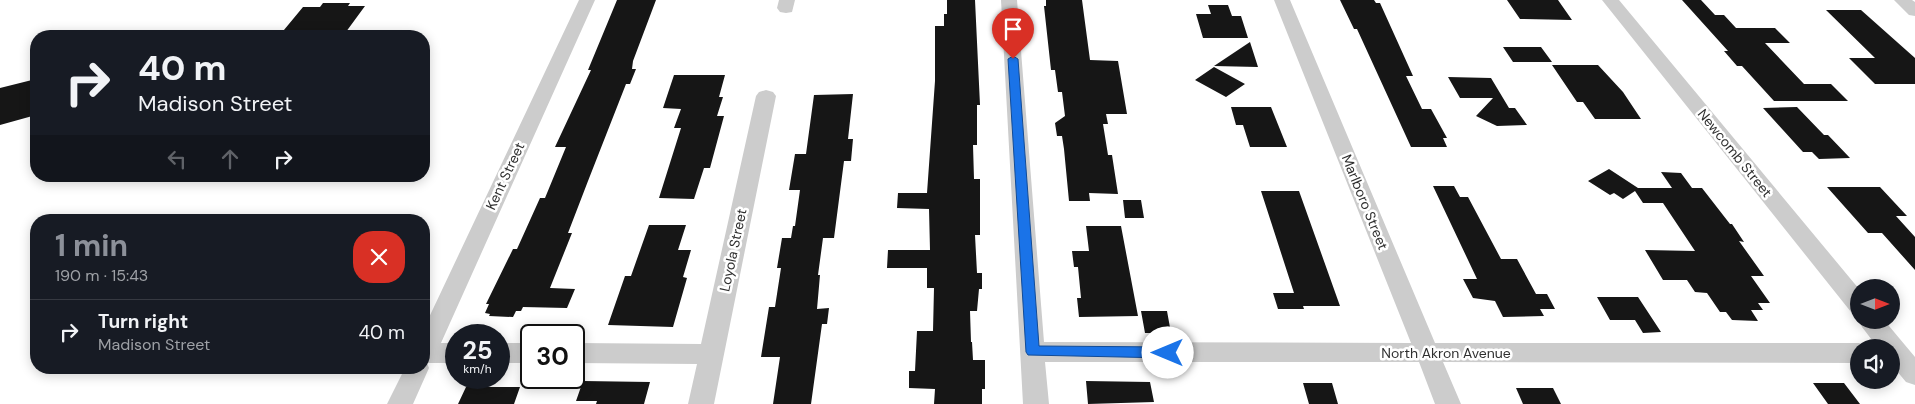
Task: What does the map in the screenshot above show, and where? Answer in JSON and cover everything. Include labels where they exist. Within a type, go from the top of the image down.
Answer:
[{"type":"street","name":"Kent Street","points":[[430,340],[587,0]]},
{"type":"street","points":[[1009,0],[1036,404]]},
{"type":"street","name":"Marlboro Street","points":[[1282,0],[1448,404]]},
{"type":"street","name":"Newcomb Street","points":[[1610,0],[1850,295]]},
{"type":"street","points":[[1902,0],[1915,11]]},
{"type":"street","name":"Loyola Street","points":[[701,404],[766,96]]},
{"type":"street","points":[[1878,329],[1901,353],[1915,375]]},
{"type":"street","name":"North Akron Avenue","points":[[1033,352],[1850,353]]},
{"type":"street","points":[[430,353],[445,353]]},
{"type":"street","points":[[585,353],[711,354]]},
{"type":"street","points":[[400,404],[414,374]]},
{"type":"building","points":[[617,0],[656,0],[633,61],[632,69],[636,69],[630,84],[626,84],[568,233],[572,233],[550,288],[575,289],[567,308],[523,307],[521,311],[516,311],[513,317],[489,316],[490,314],[485,313],[489,304],[486,304],[513,249],[517,249],[540,198],[545,198],[566,147],[555,147],[591,70],[588,70]]},
{"type":"building","points":[[947,0],[975,0],[980,105],[977,105],[977,145],[973,145],[974,179],[980,179],[980,235],[975,235],[977,273],[982,273],[982,289],[979,289],[977,311],[970,311],[973,360],[985,360],[985,389],[982,389],[982,404],[934,404],[935,389],[909,388],[909,371],[915,371],[917,331],[933,331],[934,288],[927,288],[927,268],[887,268],[888,250],[930,250],[929,209],[897,208],[898,193],[927,193],[935,81],[935,26],[944,26],[944,14],[947,14]]},
{"type":"building","points":[[1046,0],[1082,0],[1090,60],[1118,61],[1127,114],[1106,114],[1108,124],[1103,124],[1108,155],[1112,155],[1118,194],[1089,193],[1090,201],[1069,201],[1062,136],[1057,136],[1055,123],[1065,116],[1062,92],[1058,92],[1055,70],[1051,70],[1044,6],[1046,6]]},
{"type":"building","points":[[1340,0],[1374,0],[1376,3],[1380,3],[1413,76],[1406,76],[1422,109],[1431,109],[1447,138],[1443,138],[1447,147],[1411,147],[1357,29],[1354,29]]},
{"type":"building","points":[[1507,0],[1558,0],[1572,20],[1520,19]]},
{"type":"building","points":[[1682,0],[1701,0],[1715,15],[1724,15],[1736,28],[1775,28],[1790,43],[1765,43],[1804,84],[1831,84],[1848,101],[1774,101],[1742,66],[1737,66],[1724,51],[1728,51]]},
{"type":"building","points":[[323,3],[350,3],[348,6],[365,6],[347,30],[284,30],[303,7],[320,7]]},
{"type":"building","points":[[1208,5],[1228,5],[1232,16],[1241,16],[1248,38],[1203,38],[1196,14],[1211,14]]},
{"type":"building","points":[[1826,10],[1861,10],[1915,58],[1915,84],[1875,84],[1849,58],[1875,58]]},
{"type":"building","points":[[1250,42],[1258,67],[1214,66]]},
{"type":"building","points":[[1503,47],[1541,47],[1552,62],[1513,62]]},
{"type":"building","points":[[1552,65],[1598,65],[1623,92],[1641,119],[1595,119],[1583,102],[1577,102]]},
{"type":"building","points":[[1214,67],[1245,84],[1226,97],[1195,80]]},
{"type":"building","points":[[674,75],[725,75],[719,97],[723,97],[717,116],[724,116],[710,168],[704,168],[694,199],[659,198],[681,128],[674,128],[681,109],[663,108]]},
{"type":"building","points":[[1448,77],[1491,78],[1509,108],[1515,108],[1527,125],[1497,126],[1476,116],[1493,98],[1460,98]]},
{"type":"building","points":[[30,80],[30,117],[0,125],[0,88]]},
{"type":"building","points":[[853,94],[848,139],[853,139],[851,161],[844,161],[834,238],[823,238],[818,275],[820,275],[817,309],[829,308],[827,324],[822,324],[811,404],[773,404],[780,357],[761,357],[769,307],[775,307],[781,268],[777,268],[782,238],[791,238],[793,226],[795,226],[800,190],[789,190],[795,154],[806,154],[814,95]]},
{"type":"building","points":[[1231,107],[1271,107],[1287,147],[1250,147],[1243,125],[1236,125]]},
{"type":"building","points":[[1797,107],[1850,158],[1819,159],[1812,152],[1803,152],[1763,108]]},
{"type":"building","points":[[1609,169],[1638,188],[1672,188],[1661,172],[1681,173],[1692,188],[1702,188],[1730,224],[1732,224],[1744,242],[1739,241],[1764,276],[1751,276],[1770,303],[1758,303],[1763,310],[1751,310],[1758,321],[1732,320],[1726,312],[1720,312],[1707,293],[1695,292],[1687,280],[1663,280],[1645,250],[1695,251],[1663,203],[1643,203],[1635,191],[1623,199],[1614,193],[1610,195],[1588,181]]},
{"type":"building","points":[[1433,186],[1454,186],[1460,197],[1468,197],[1501,259],[1517,259],[1536,294],[1547,294],[1555,309],[1540,309],[1544,316],[1503,317],[1495,301],[1473,298],[1463,279],[1477,279]]},
{"type":"building","points":[[1827,187],[1880,187],[1907,216],[1896,216],[1915,237],[1915,270],[1882,233],[1868,233]]},
{"type":"building","points":[[1261,191],[1299,191],[1340,306],[1303,306],[1304,309],[1278,309],[1273,293],[1294,293]]},
{"type":"building","points":[[1123,200],[1141,200],[1144,218],[1125,218]]},
{"type":"building","points":[[649,225],[686,225],[678,250],[691,250],[683,277],[687,278],[673,327],[608,325],[625,276],[631,276]]},
{"type":"building","points":[[1086,226],[1121,226],[1138,316],[1079,317],[1077,298],[1081,298],[1078,267],[1074,267],[1072,251],[1089,251]]},
{"type":"building","points":[[1597,297],[1638,297],[1661,332],[1643,333],[1635,320],[1610,320]]},
{"type":"building","points":[[1141,311],[1167,311],[1171,333],[1145,333]]},
{"type":"building","points":[[585,381],[650,382],[644,404],[596,404],[597,401],[576,401],[580,389],[585,389]]},
{"type":"building","points":[[1086,381],[1150,382],[1154,402],[1088,404]]},
{"type":"building","points":[[1303,383],[1332,383],[1338,404],[1309,404]]},
{"type":"building","points":[[1813,383],[1844,383],[1860,404],[1828,404]]},
{"type":"building","points":[[510,387],[520,387],[514,404],[458,404],[465,389],[510,389]]},
{"type":"building","points":[[1516,388],[1553,388],[1561,404],[1523,404]]},
{"type":"route","points":[[1013,59],[1033,352],[1168,353]]}]
